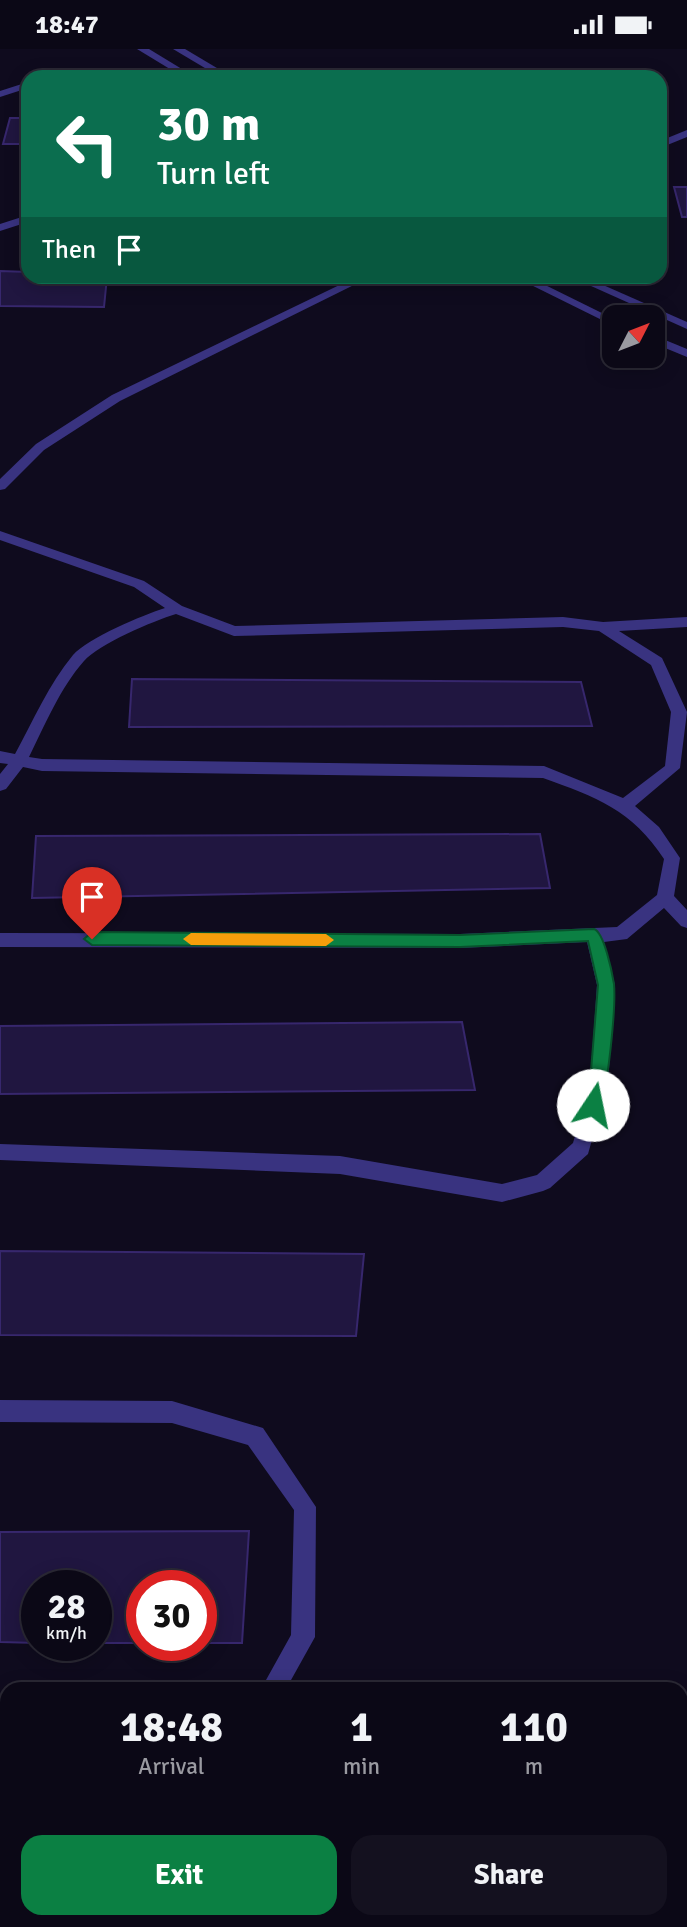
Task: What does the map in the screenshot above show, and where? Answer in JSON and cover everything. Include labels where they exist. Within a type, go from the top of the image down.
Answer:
[{"type":"street","points":[[142,49],[178,70]]},
{"type":"street","points":[[178,49],[215,70]]},
{"type":"street","points":[[0,95],[21,88]]},
{"type":"street","points":[[667,142],[687,133]]},
{"type":"street","points":[[0,228],[21,220]]},
{"type":"street","points":[[0,486],[40,447],[116,398],[350,284]]},
{"type":"street","points":[[535,284],[602,317]]},
{"type":"street","points":[[593,284],[687,326]]},
{"type":"street","points":[[665,344],[687,353]]},
{"type":"street","points":[[0,535],[139,585],[177,609],[234,631],[563,622],[603,627],[687,622]]},
{"type":"street","points":[[0,785],[19,761],[53,697],[80,656],[139,621],[177,609]]},
{"type":"street","points":[[603,627],[657,662],[679,712],[672,768]]},
{"type":"street","points":[[0,757],[42,765],[544,772],[603,794],[623,807],[645,822],[672,858],[665,898],[621,934],[460,941],[0,940]]},
{"type":"street","points":[[623,807],[687,759]]},
{"type":"street","points":[[665,898],[687,921]]},
{"type":"street","points":[[0,1152],[340,1165],[502,1193],[543,1182],[581,1148],[599,1083],[606,985],[594,935]]},
{"type":"street","points":[[0,1411],[172,1412],[255,1436],[305,1507],[303,1637],[277,1682]]},
{"type":"building","points":[[10,118],[21,118],[21,144],[3,144]]},
{"type":"building","points":[[674,187],[687,187],[687,217],[682,217]]},
{"type":"building","points":[[0,271],[21,272],[21,284],[106,284],[104,307],[0,306]]},
{"type":"building","points":[[132,679],[581,682],[592,726],[129,727]]},
{"type":"building","points":[[540,834],[550,888],[32,898],[36,836]]},
{"type":"building","points":[[462,1022],[475,1090],[0,1094],[0,1026]]},
{"type":"building","points":[[0,1251],[364,1254],[356,1336],[0,1335]]},
{"type":"building","points":[[249,1531],[242,1643],[217,1643],[217,1570],[126,1570],[126,1643],[112,1643],[112,1570],[21,1570],[21,1643],[0,1642],[0,1532]]},
{"type":"slow traffic","points":[[191,939],[326,940]]},
{"type":"route","points":[[92,939],[460,941],[594,935],[606,985],[599,1083],[593,1105]]}]
